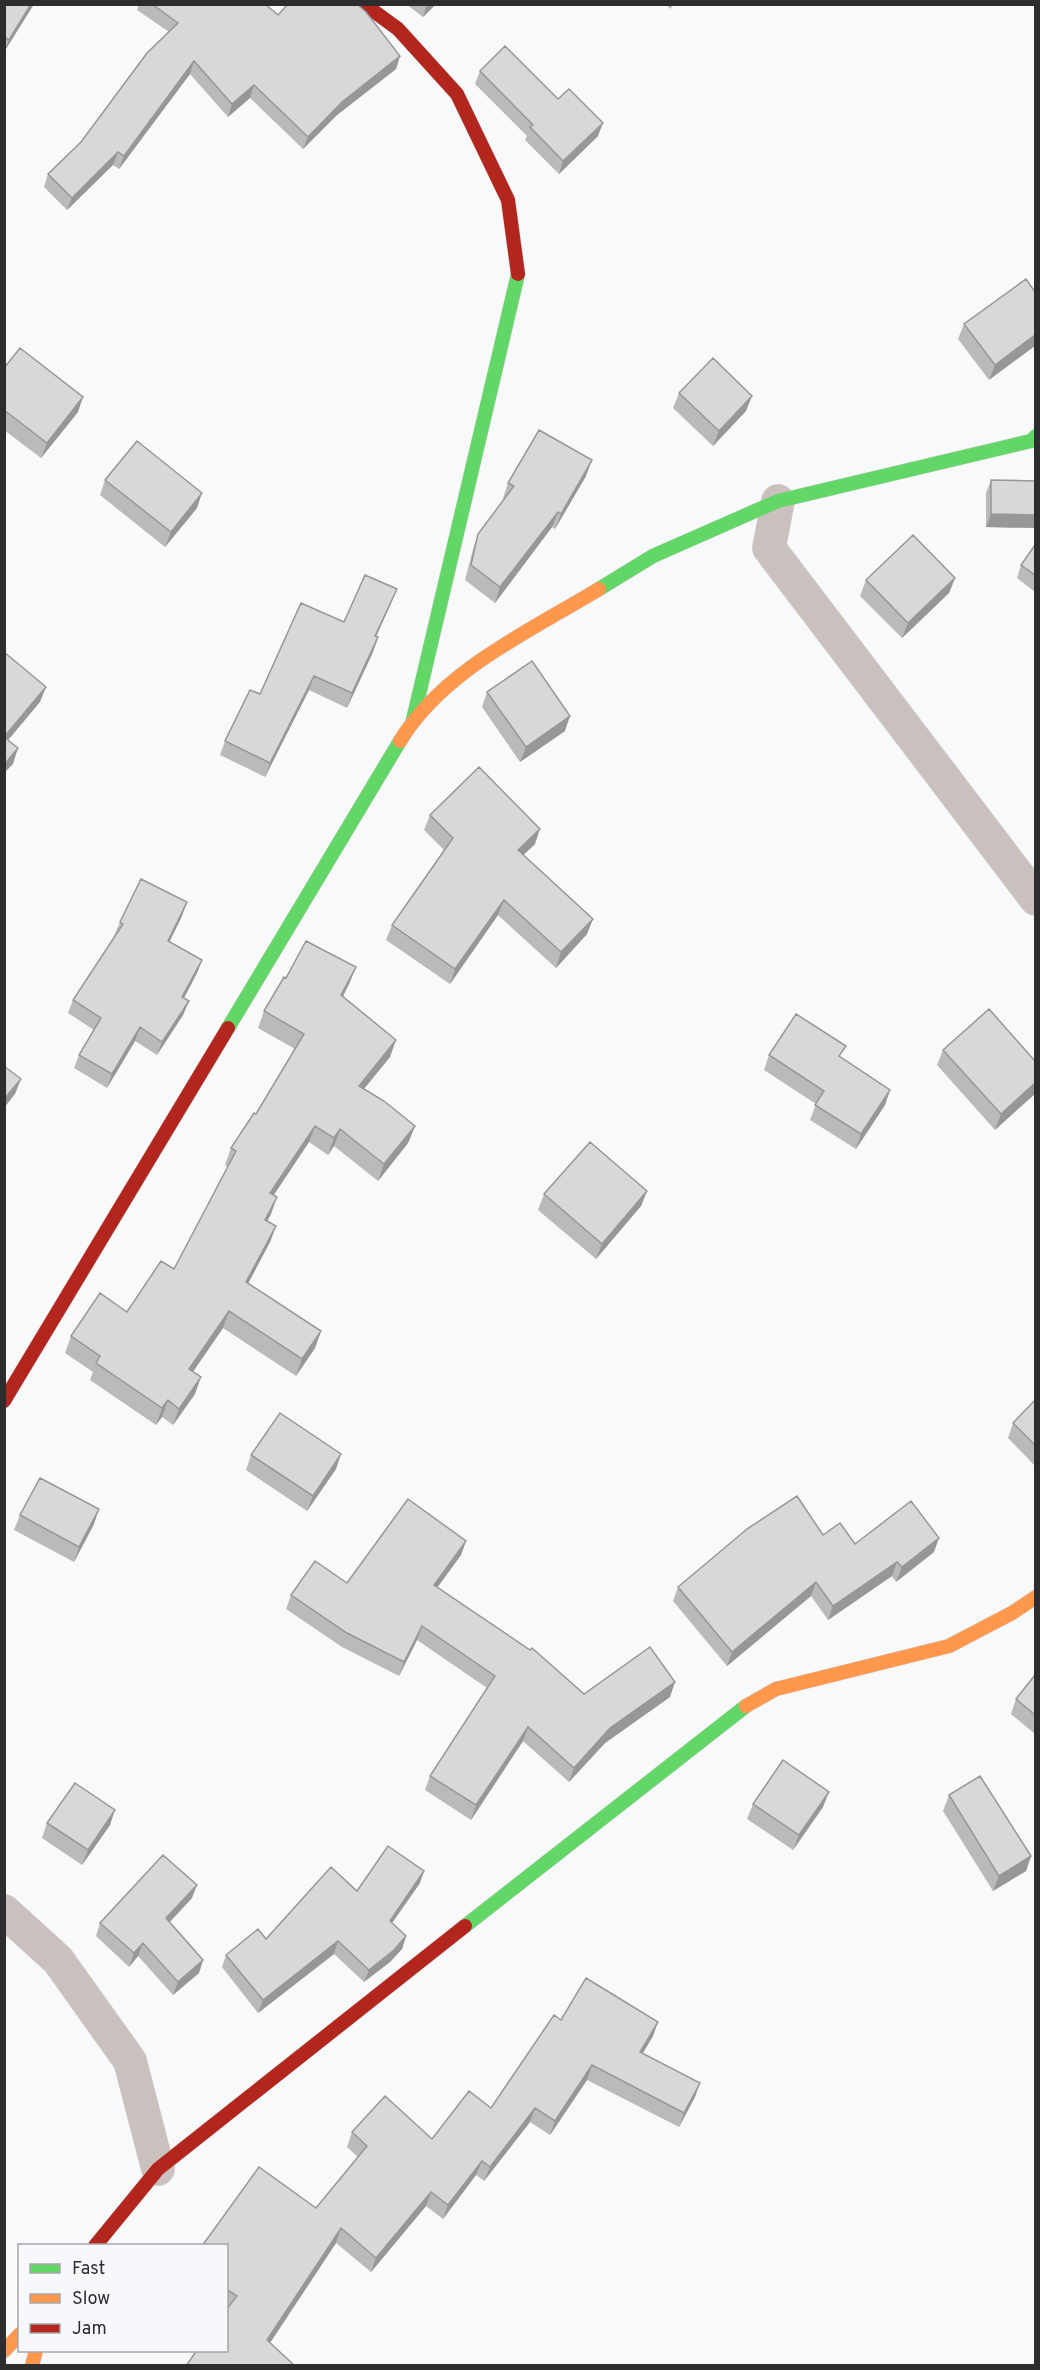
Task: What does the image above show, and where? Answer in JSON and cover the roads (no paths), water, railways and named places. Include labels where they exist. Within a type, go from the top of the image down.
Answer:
[{"type":"street","points":[[364,4],[398,29],[457,94],[507,200],[518,275],[413,720]]},
{"type":"street","points":[[4,1401],[413,720],[465,670],[652,556],[778,501],[1034,440]]},
{"type":"street","points":[[778,501],[769,548],[1035,899]]},
{"type":"street","points":[[97,2244],[158,2169],[736,1711],[776,1689],[949,1646],[1012,1613],[1035,1597]]},
{"type":"street","points":[[4,1911],[58,1960],[130,2061],[158,2169]]},
{"type":"street","points":[[4,2351],[18,2336]]}]
